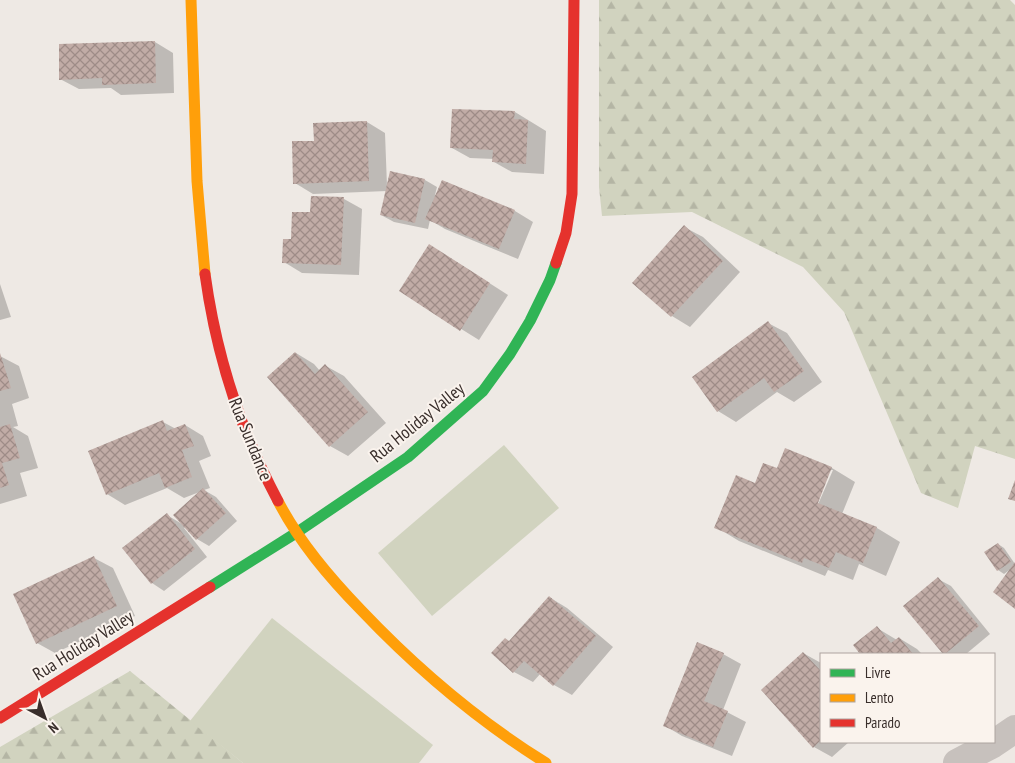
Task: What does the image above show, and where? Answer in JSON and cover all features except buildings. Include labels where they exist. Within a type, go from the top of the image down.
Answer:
[{"type":"street","name":"Rua Sundance","points":[[191,0],[198,194],[203,253],[212,320],[228,381],[250,445],[275,497],[296,533],[343,592],[423,673],[484,723],[506,739],[546,763]]},
{"type":"street","name":"Rua Holiday Valley","points":[[0,718],[296,533],[408,457],[483,391],[510,354],[530,321],[550,280],[566,234],[572,194],[574,0]]},
{"type":"street","points":[[995,743],[1015,730]]},
{"type":"street","points":[[957,763],[995,743]]},
{"type":"green space","points":[[599,0],[1010,0],[1015,5],[1015,459],[975,446],[958,508],[921,493],[844,312],[803,267],[692,212],[602,216],[599,187]]},
{"type":"green space","points":[[504,445],[559,508],[432,616],[378,553]]},
{"type":"green space","points":[[272,618],[433,745],[419,763],[243,763],[190,721]]},
{"type":"green space","points":[[130,671],[243,763],[0,763],[0,747]]},
{"type":"traffic: fast","points":[[210,587],[296,533],[408,457],[483,391],[510,354],[530,321],[556,263]]},
{"type":"traffic: slow","points":[[191,0],[197,181],[205,274]]},
{"type":"traffic: slow","points":[[278,501],[295,531],[315,559],[382,632],[426,673],[472,711],[546,763]]},
{"type":"traffic: jam","points":[[556,263],[566,233],[572,194],[574,0]]},
{"type":"traffic: jam","points":[[205,274],[216,333],[231,391],[252,447],[278,501]]},
{"type":"traffic: jam","points":[[0,718],[210,587]]}]
